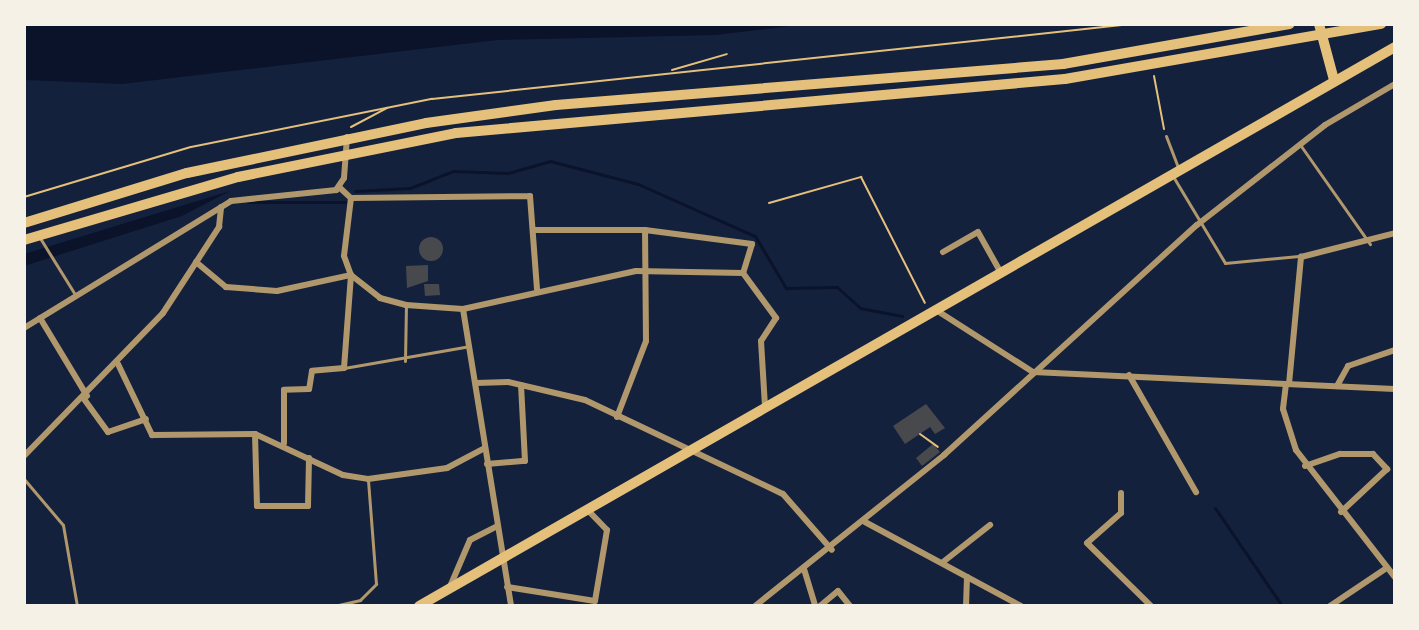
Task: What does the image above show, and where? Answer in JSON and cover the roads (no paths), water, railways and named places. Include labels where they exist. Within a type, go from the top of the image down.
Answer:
[{"type":"main road","points":[[24,223],[161,180],[350,133],[556,105],[1063,64],[1290,24]]},
{"type":"main road","points":[[1319,24],[1334,80]]},
{"type":"main road","points":[[24,240],[41,240],[346,153],[578,117],[1065,79],[1322,38],[1381,24]]},
{"type":"main road","points":[[419,606],[1395,47]]},
{"type":"street","points":[[755,606],[832,550],[944,455],[1197,225],[1300,145],[1395,84]]},
{"type":"street","points":[[339,187],[350,133]]},
{"type":"street","points":[[24,328],[221,207],[245,196],[339,187],[351,198],[530,196],[535,230],[537,289]]},
{"type":"street","points":[[284,443],[284,390],[309,389],[312,371],[344,368],[351,275],[344,256],[351,198]]},
{"type":"street","points":[[24,456],[118,364],[219,227],[221,207]]},
{"type":"street","points":[[535,230],[645,230],[752,244],[743,273]]},
{"type":"street","points":[[617,417],[646,341],[642,271],[645,230]]},
{"type":"street","points":[[943,252],[978,232],[1001,273]]},
{"type":"street","points":[[1395,233],[1370,244],[1301,257],[1287,384],[1286,425],[1305,466],[1385,569],[1395,577]]},
{"type":"street","points":[[196,262],[226,287],[277,291],[351,275]]},
{"type":"street","points":[[351,275],[380,298],[406,305],[463,309],[537,289],[642,271],[743,273]]},
{"type":"street","points":[[743,273],[776,318],[761,341],[765,408]]},
{"type":"street","points":[[463,309],[511,606]]},
{"type":"street","points":[[936,310],[1033,372],[1395,389]]},
{"type":"street","points":[[40,318],[108,432],[146,419]]},
{"type":"street","points":[[1337,386],[1348,366],[1395,350]]},
{"type":"street","points":[[118,364],[152,435],[255,434],[368,479],[447,468],[485,448]]},
{"type":"street","points":[[1129,375],[1196,492]]},
{"type":"street","points":[[476,383],[521,385],[585,400],[795,502],[832,550]]},
{"type":"street","points":[[487,464],[525,461],[521,385]]},
{"type":"street","points":[[255,434],[257,506],[308,506],[309,458]]},
{"type":"street","points":[[1305,466],[1340,454],[1373,454],[1387,469],[1341,512]]},
{"type":"street","points":[[1121,493],[1121,513],[1087,543],[1151,606]]},
{"type":"street","points":[[507,587],[595,601],[607,530],[587,509]]},
{"type":"street","points":[[865,522],[1021,606]]},
{"type":"street","points":[[943,562],[990,525]]},
{"type":"street","points":[[449,589],[470,540],[497,526]]},
{"type":"street","points":[[804,569],[818,606],[838,591],[850,606]]},
{"type":"street","points":[[1330,606],[1385,569]]},
{"type":"street","points":[[966,606],[967,577]]},
{"type":"lane","points":[[1166,136],[1176,173],[1197,225],[1225,263],[1301,257]]},
{"type":"lane","points":[[1300,145],[1370,244]]},
{"type":"lane","points":[[41,240],[76,296]]},
{"type":"lane","points":[[405,361],[406,305]]},
{"type":"lane","points":[[344,368],[405,361],[470,346]]},
{"type":"lane","points":[[24,479],[63,525],[77,606]]},
{"type":"lane","points":[[334,606],[366,597],[376,584],[368,479]]},
{"type":"lane","points":[[366,597],[368,606]]},
{"type":"water","points":[[24,24],[806,24],[716,35],[498,40],[122,84],[24,80]]},
{"type":"water","points":[[230,191],[182,216],[24,266],[24,254]]},
{"type":"waterway","points":[[355,191],[410,188],[453,171],[508,173],[550,161],[638,184],[755,236],[786,288],[837,287],[860,308],[902,316]]},
{"type":"waterway","points":[[248,202],[346,202]]},
{"type":"waterway","points":[[1215,508],[1282,606]]}]
